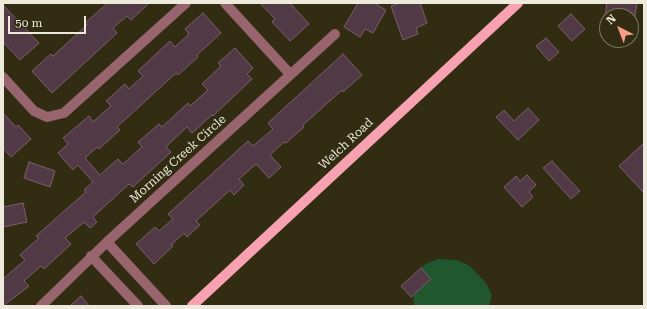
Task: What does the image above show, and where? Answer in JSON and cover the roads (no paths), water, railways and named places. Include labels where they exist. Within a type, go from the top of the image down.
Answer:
[{"type":"main road","name":"Welch Road","points":[[192,306],[518,3]]},
{"type":"street","points":[[3,77],[34,111],[47,117],[64,113],[186,3]]},
{"type":"street","points":[[225,3],[290,74]]},
{"type":"street","name":"Morning Creek Circle","points":[[41,306],[91,256],[335,34]]},
{"type":"street","points":[[107,242],[166,306]]},
{"type":"street","points":[[91,256],[138,306]]}]
